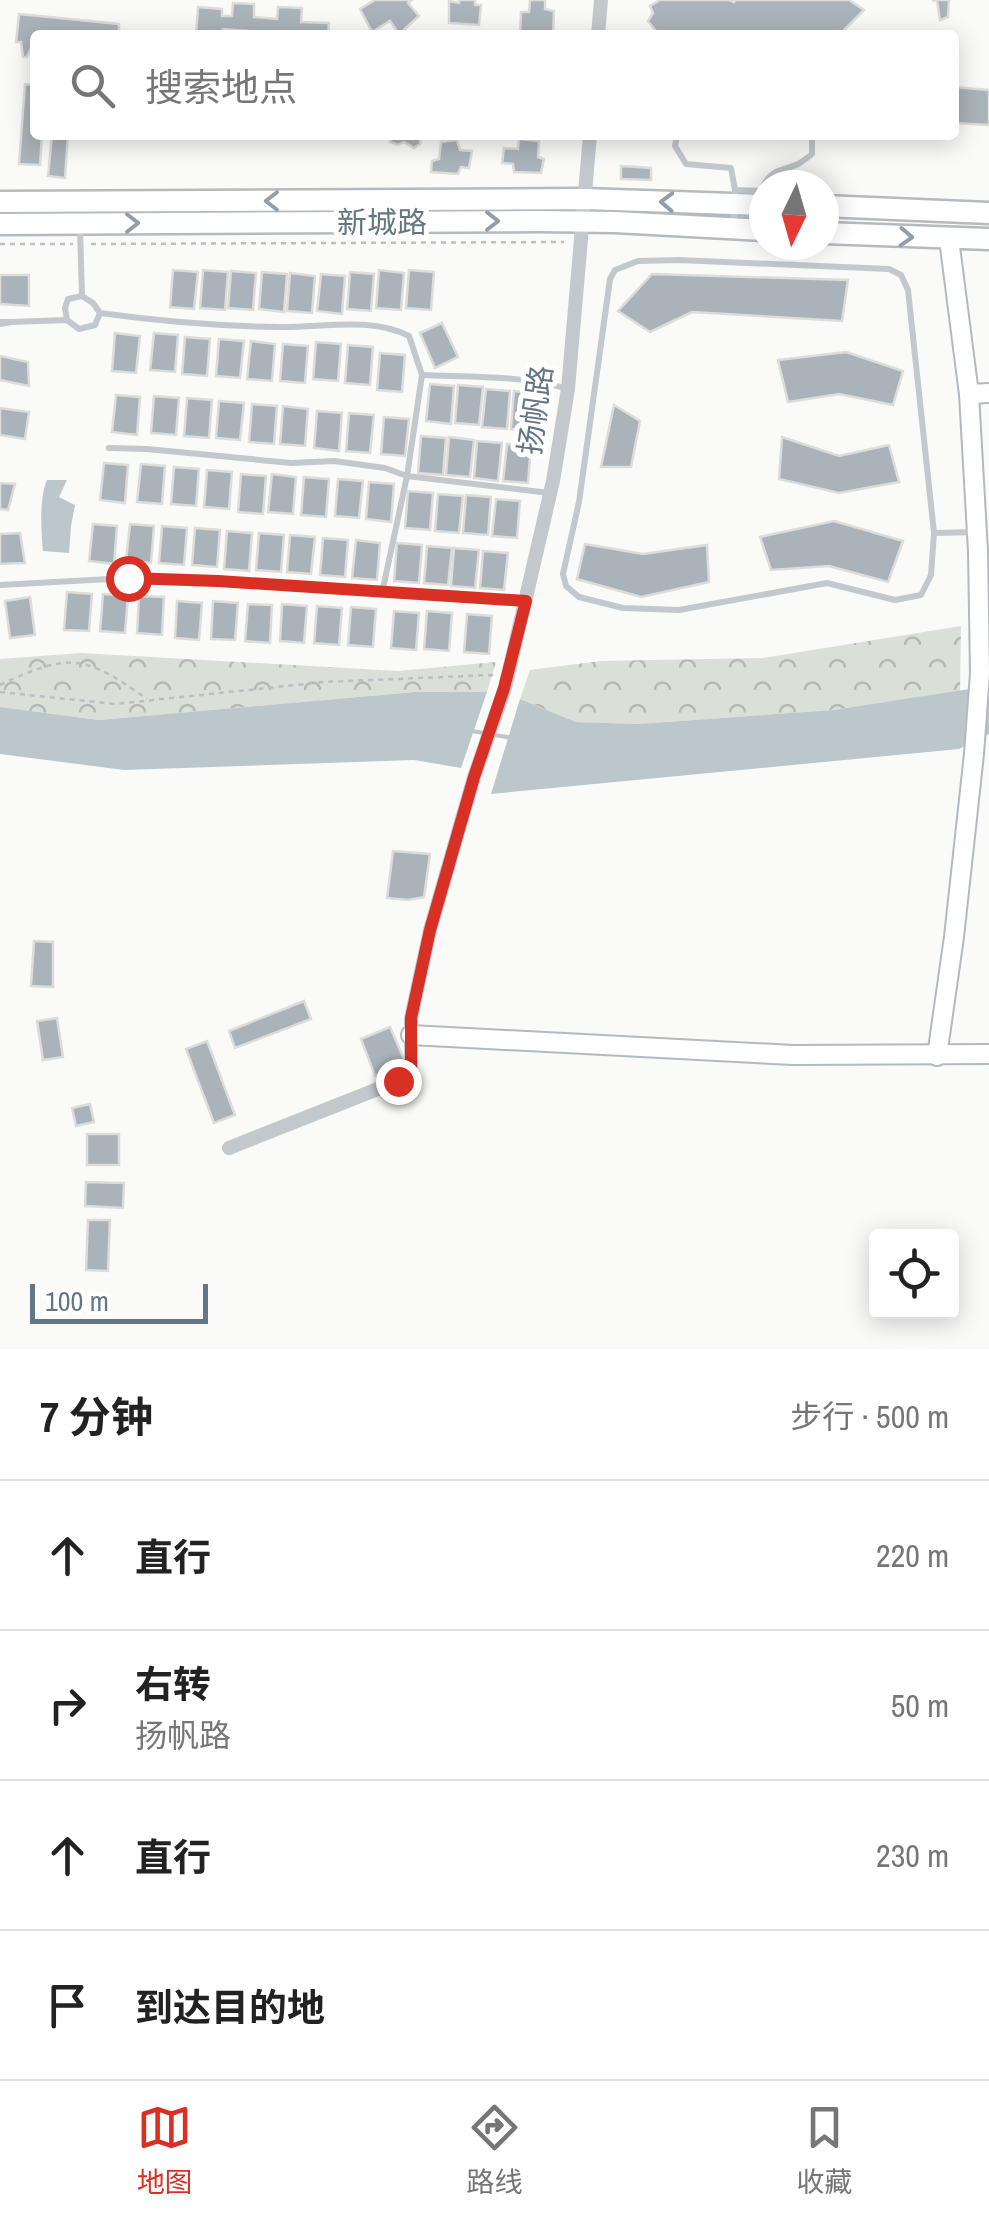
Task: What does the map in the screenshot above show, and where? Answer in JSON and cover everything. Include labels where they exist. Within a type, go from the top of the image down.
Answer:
[{"type":"main road","name":"新城路","points":[[0,202],[80,223],[584,199],[749,196]]},
{"type":"main road","points":[[839,207],[989,213]]},
{"type":"main road","name":"新城路","points":[[0,224],[583,222],[749,229]]},
{"type":"main road","points":[[839,234],[989,239]]},
{"type":"street","points":[[599,30],[602,0]]},
{"type":"street","name":"扬帆路","points":[[229,1148],[398,1081],[411,1067],[411,1018],[430,930],[504,688],[550,494],[568,389],[590,140]]},
{"type":"street","points":[[937,1056],[954,937],[980,673],[969,394],[948,239]]},
{"type":"street","points":[[969,394],[989,393]]},
{"type":"street","points":[[411,1035],[794,1056],[989,1054]]},
{"type":"lane","points":[[676,140],[675,146],[686,164],[731,168],[734,228]]},
{"type":"lane","points":[[777,170],[799,164],[812,154],[812,140]]},
{"type":"lane","points":[[80,223],[82,296]]},
{"type":"lane","points":[[678,260],[889,270],[901,275],[908,290],[934,533],[932,575],[921,595],[895,600],[827,582],[679,610],[622,608],[579,597],[566,586],[564,574],[579,502],[610,279],[615,270],[638,261],[678,260]]},
{"type":"lane","points":[[67,320],[68,299],[82,296],[100,313],[279,327],[364,324],[390,326],[409,336],[422,375],[382,593]]},
{"type":"lane","points":[[0,323],[67,320],[79,329],[95,325],[100,313]]},
{"type":"lane","points":[[422,375],[488,377],[568,389]]},
{"type":"lane","points":[[109,448],[291,463],[334,460],[385,468],[406,476],[550,494]]},
{"type":"lane","points":[[934,533],[977,532]]},
{"type":"lane","points":[[0,585],[128,578],[526,601]]},
{"type":"path","points":[[0,244],[80,223],[564,242]]},
{"type":"path","points":[[0,685],[58,662],[88,663],[148,700]]},
{"type":"path","points":[[0,692],[115,704],[324,682],[492,675],[504,688]]},
{"type":"green space","points":[[961,626],[960,691],[833,710],[638,724],[576,722],[520,699],[530,670],[601,661],[763,658]]},
{"type":"green space","points":[[81,653],[398,671],[496,662],[487,692],[415,692],[99,720],[0,707],[0,659]]},
{"type":"shaded area","points":[[47,480],[67,480],[59,497],[75,505],[69,553],[43,551],[42,505]]},
{"type":"shaded area","points":[[989,686],[989,734],[959,749],[491,794],[520,699],[576,722],[638,724],[833,710]]},
{"type":"shaded area","points":[[415,692],[487,692],[461,768],[414,760],[124,770],[0,754],[0,707],[99,720]]},
{"type":"building","points":[[375,0],[412,0],[408,3],[419,16],[403,30],[396,30],[390,21],[371,30],[360,9]]},
{"type":"building","points":[[475,0],[475,5],[481,5],[479,25],[449,23],[449,1]]},
{"type":"building","points":[[530,0],[545,0],[545,9],[554,11],[553,30],[520,30],[521,12],[529,12]]},
{"type":"building","points":[[660,0],[849,0],[864,10],[844,30],[655,30],[648,21],[653,13],[650,6]]},
{"type":"building","points":[[932,0],[949,0],[948,17],[940,20],[937,1]]},
{"type":"building","points":[[233,3],[254,4],[254,17],[277,19],[278,7],[302,8],[301,22],[329,23],[328,30],[196,30],[198,7],[222,9],[222,16],[232,16]]},
{"type":"building","points":[[19,14],[119,24],[119,30],[30,30],[27,57],[23,57],[21,42],[16,42]]},
{"type":"building","points":[[25,84],[30,84],[30,140],[42,140],[40,165],[19,164]]},
{"type":"building","points":[[959,87],[989,90],[989,125],[959,123]]},
{"type":"building","points":[[52,140],[68,140],[65,178],[48,176]]},
{"type":"building","points":[[420,140],[414,148],[404,142],[390,142]]},
{"type":"building","points":[[457,140],[460,150],[472,151],[469,168],[461,167],[458,174],[431,172],[432,161],[439,159],[441,142]]},
{"type":"building","points":[[519,140],[539,141],[538,157],[544,159],[541,173],[514,172],[513,164],[502,163],[504,148],[518,149]]},
{"type":"building","points":[[621,166],[651,168],[651,180],[621,179]]},
{"type":"building","points":[[173,270],[198,272],[194,309],[170,307]]},
{"type":"building","points":[[203,270],[228,272],[225,310],[200,308]]},
{"type":"building","points":[[379,270],[404,273],[401,310],[376,308]]},
{"type":"building","points":[[409,270],[434,272],[431,310],[406,308]]},
{"type":"building","points":[[231,271],[256,273],[253,310],[228,308]]},
{"type":"building","points":[[262,272],[287,274],[284,312],[259,309]]},
{"type":"building","points":[[350,272],[374,274],[371,311],[347,309]]},
{"type":"building","points":[[290,273],[315,276],[312,313],[287,311]]},
{"type":"building","points":[[321,274],[345,276],[342,314],[317,311]]},
{"type":"building","points":[[652,274],[848,280],[842,321],[692,312],[650,332],[618,311]]},
{"type":"building","points":[[0,275],[29,275],[29,306],[0,304]]},
{"type":"building","points":[[442,323],[458,357],[435,368],[420,333]]},
{"type":"building","points":[[115,333],[140,336],[136,373],[112,371]]},
{"type":"building","points":[[154,333],[178,335],[175,372],[150,370]]},
{"type":"building","points":[[185,337],[210,339],[207,376],[182,374]]},
{"type":"building","points":[[219,339],[244,341],[240,378],[216,376]]},
{"type":"building","points":[[251,341],[275,344],[272,381],[247,379]]},
{"type":"building","points":[[316,342],[341,344],[338,381],[313,379]]},
{"type":"building","points":[[283,344],[308,346],[305,383],[280,381]]},
{"type":"building","points":[[348,345],[373,347],[370,385],[345,383]]},
{"type":"building","points":[[846,352],[903,371],[893,405],[839,394],[788,402],[778,360]]},
{"type":"building","points":[[380,353],[405,355],[402,392],[377,390]]},
{"type":"building","points":[[0,356],[28,362],[29,386],[0,380]]},
{"type":"building","points":[[430,384],[454,386],[451,424],[426,421]]},
{"type":"building","points":[[458,385],[483,387],[479,425],[455,423]]},
{"type":"building","points":[[486,389],[510,391],[507,429],[482,427]]},
{"type":"building","points":[[514,391],[539,394],[536,431],[511,429]]},
{"type":"building","points":[[116,395],[140,397],[137,435],[112,432]]},
{"type":"building","points":[[154,396],[179,398],[176,435],[151,433]]},
{"type":"building","points":[[187,398],[212,400],[209,438],[184,436]]},
{"type":"building","points":[[219,401],[244,403],[240,440],[216,438]]},
{"type":"building","points":[[252,404],[277,406],[274,444],[249,442]]},
{"type":"building","points":[[614,405],[640,421],[631,467],[601,467]]},
{"type":"building","points":[[283,406],[308,409],[305,446],[280,444]]},
{"type":"building","points":[[0,408],[29,412],[25,439],[0,435]]},
{"type":"building","points":[[317,411],[342,413],[339,451],[314,448]]},
{"type":"building","points":[[349,413],[374,415],[370,453],[346,451]]},
{"type":"building","points":[[384,417],[409,419],[405,456],[381,454]]},
{"type":"building","points":[[421,436],[446,438],[443,475],[418,473]]},
{"type":"building","points":[[449,437],[474,440],[470,477],[446,475]]},
{"type":"building","points":[[782,437],[839,456],[889,445],[899,482],[839,493],[779,479]]},
{"type":"building","points":[[477,441],[502,443],[498,481],[474,478]]},
{"type":"building","points":[[507,444],[531,446],[528,483],[503,481]]},
{"type":"building","points":[[104,463],[128,465],[125,503],[100,500]]},
{"type":"building","points":[[141,464],[165,466],[162,504],[137,502]]},
{"type":"building","points":[[174,467],[199,469],[196,506],[171,504]]},
{"type":"building","points":[[207,470],[232,472],[229,509],[204,507]]},
{"type":"building","points":[[241,474],[266,476],[263,514],[238,512]]},
{"type":"building","points":[[272,474],[296,477],[293,514],[268,512]]},
{"type":"building","points":[[304,477],[329,479],[326,517],[301,515]]},
{"type":"building","points":[[338,479],[363,481],[359,518],[335,516]]},
{"type":"building","points":[[369,482],[394,484],[391,522],[366,519]]},
{"type":"building","points":[[0,483],[15,484],[8,510],[0,509]]},
{"type":"building","points":[[408,491],[433,493],[430,530],[405,528]]},
{"type":"building","points":[[438,494],[463,496],[459,533],[435,531]]},
{"type":"building","points":[[466,495],[491,497],[488,535],[463,533]]},
{"type":"building","points":[[496,499],[520,501],[517,538],[492,536]]},
{"type":"building","points":[[834,521],[903,541],[888,582],[829,566],[771,570],[760,537]]},
{"type":"building","points":[[93,524],[117,526],[114,564],[89,561]]},
{"type":"building","points":[[130,524],[154,526],[151,563],[126,561]]},
{"type":"building","points":[[162,526],[187,528],[184,565],[159,563]]},
{"type":"building","points":[[195,528],[220,530],[217,567],[192,565]]},
{"type":"building","points":[[227,531],[252,533],[249,571],[224,569]]},
{"type":"building","points":[[20,533],[25,563],[0,564],[0,534]]},
{"type":"building","points":[[259,533],[284,535],[281,572],[256,570]]},
{"type":"building","points":[[290,535],[315,537],[311,574],[287,572]]},
{"type":"building","points":[[323,538],[348,540],[345,577],[320,575]]},
{"type":"building","points":[[356,540],[380,543],[377,580],[352,578]]},
{"type":"building","points":[[397,543],[422,545],[419,583],[394,581]]},
{"type":"building","points":[[585,544],[643,554],[707,545],[709,582],[641,597],[577,579]]},
{"type":"building","points":[[427,546],[452,548],[448,585],[424,583]]},
{"type":"building","points":[[454,548],[479,550],[475,588],[451,586]]},
{"type":"building","points":[[483,551],[508,553],[504,590],[480,588]]},
{"type":"building","points":[[67,592],[92,594],[89,631],[64,630]]},
{"type":"building","points":[[103,594],[128,596],[125,633],[100,631]]},
{"type":"building","points":[[139,596],[164,597],[162,635],[137,633]]},
{"type":"building","points":[[30,597],[35,635],[10,638],[5,601]]},
{"type":"building","points":[[177,601],[202,603],[199,640],[175,638]]},
{"type":"building","points":[[213,601],[238,603],[235,640],[211,639]]},
{"type":"building","points":[[248,604],[272,605],[270,643],[245,641]]},
{"type":"building","points":[[282,604],[307,606],[304,643],[280,641]]},
{"type":"building","points":[[317,606],[342,608],[339,645],[314,643]]},
{"type":"building","points":[[351,607],[376,609],[373,647],[348,645]]},
{"type":"building","points":[[394,611],[419,613],[416,650],[391,648]]},
{"type":"building","points":[[427,611],[452,613],[449,651],[424,649]]},
{"type":"building","points":[[467,614],[492,616],[489,654],[464,652]]},
{"type":"building","points":[[393,851],[430,854],[424,897],[387,898]]},
{"type":"building","points":[[34,941],[53,942],[53,987],[31,986]]},
{"type":"building","points":[[304,1001],[311,1019],[235,1048],[229,1031]]},
{"type":"building","points":[[57,1018],[63,1057],[43,1060],[37,1021]]},
{"type":"building","points":[[390,1027],[406,1064],[375,1076],[361,1039]]},
{"type":"building","points":[[207,1041],[235,1115],[214,1123],[186,1049]]},
{"type":"building","points":[[90,1104],[94,1122],[76,1126],[72,1108]]},
{"type":"building","points":[[87,1134],[119,1134],[119,1165],[87,1165]]},
{"type":"building","points":[[86,1182],[124,1183],[123,1208],[85,1206]]},
{"type":"building","points":[[88,1220],[110,1220],[108,1271],[86,1270]]},
{"type":"waterway","points":[[472,731],[512,738]]},
{"type":"route","points":[[128,578],[526,601],[504,688],[430,930],[411,1018],[411,1067],[398,1081]]}]
